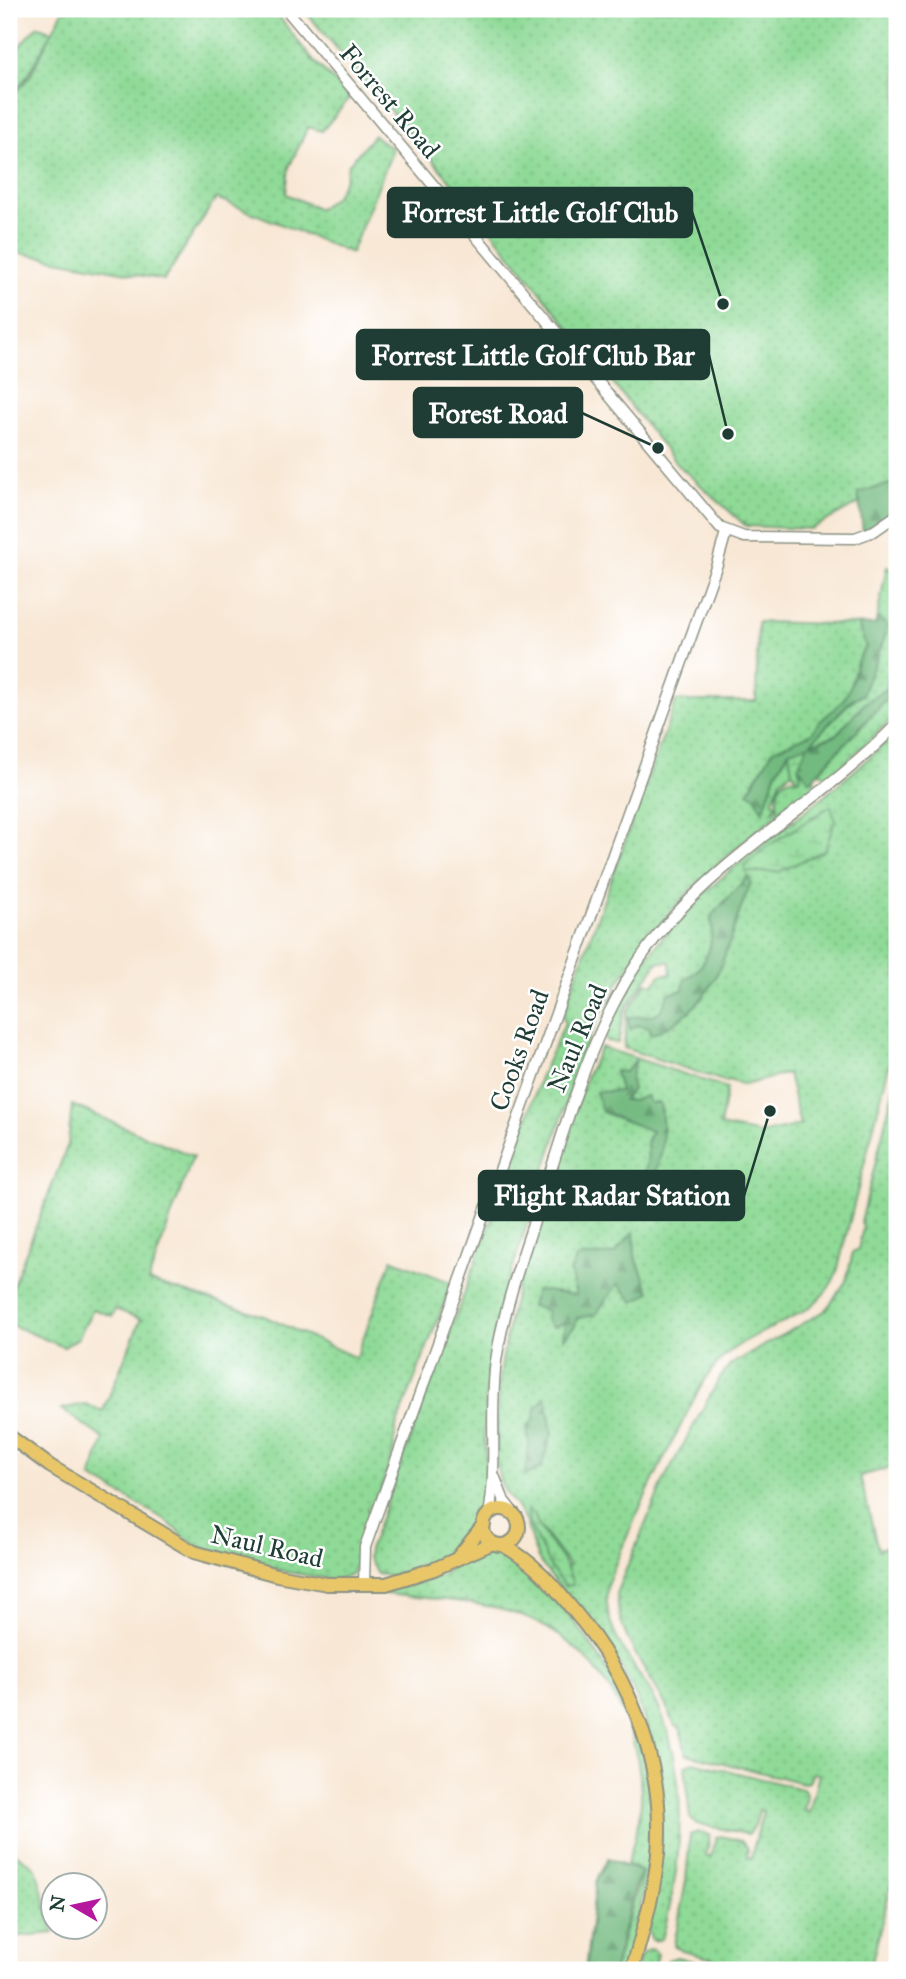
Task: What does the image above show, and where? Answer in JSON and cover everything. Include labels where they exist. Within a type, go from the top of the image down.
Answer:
[{"type":"main road","name":"Naul Road","points":[[9,1436],[50,1466],[204,1557],[306,1581],[364,1585],[410,1578],[458,1557],[498,1544]]},
{"type":"main road","points":[[532,1561],[486,1535],[486,1520],[505,1509],[515,1515],[519,1532],[532,1561],[601,1645],[619,1674],[648,1744],[658,1812],[658,1847],[655,1881],[632,1970]]},
{"type":"main road","name":"Naul Road","points":[[458,1557],[486,1520]]},
{"type":"main road","points":[[498,1544],[512,1542],[519,1532]]},
{"type":"street","name":"Forrest Road","points":[[286,9],[698,505],[726,532]]},
{"type":"street","points":[[726,532],[744,537],[855,538],[874,531],[897,515]]},
{"type":"street","name":"Cooks Road","points":[[364,1585],[365,1547],[713,576],[726,532]]},
{"type":"street","name":"Naul Road","points":[[486,1520],[495,1478],[492,1394],[505,1314],[595,1041],[611,1006],[664,926],[701,888],[757,838],[828,787],[897,724]]},
{"type":"street","name":"Naul Road","points":[[495,1478],[504,1502],[515,1515]]},
{"type":"green space","points":[[64,9],[273,9],[312,59],[350,97],[322,131],[308,127],[289,167],[286,194],[319,209],[336,196],[346,177],[348,165],[374,135],[393,149],[351,253],[216,198],[164,280],[9,251],[9,101],[30,76]]},
{"type":"green space","points":[[303,9],[897,9],[897,483],[811,529],[746,526],[677,464],[472,206]]},
{"type":"green space","points":[[38,26],[52,32],[28,75],[9,98],[9,63],[12,58],[9,52],[13,53]]},
{"type":"green space","points":[[897,482],[897,508],[873,527],[863,531],[858,493]]},
{"type":"green space","points":[[887,567],[897,572],[897,651],[886,689],[865,703],[836,735],[808,745],[862,694],[886,634],[886,625],[877,617]]},
{"type":"green space","points":[[877,617],[887,625],[886,634],[862,695],[852,699],[810,744],[836,735],[865,703],[886,689],[897,651],[897,691],[890,695],[810,781],[798,766],[807,746],[789,751],[776,773],[763,812],[755,796],[748,792],[773,750],[812,733],[841,702],[866,647],[858,625],[875,625]]},
{"type":"green space","points":[[758,622],[875,625],[849,694],[814,734],[771,755],[763,811],[776,773],[789,751],[792,772],[781,780],[773,799],[776,806],[772,811],[778,809],[779,787],[786,780],[798,779],[798,767],[810,780],[814,776],[815,785],[742,843],[682,899],[655,930],[631,964],[607,1002],[585,1046],[498,1313],[487,1376],[484,1432],[487,1487],[477,1519],[466,1539],[441,1559],[392,1576],[377,1574],[368,1558],[369,1550],[517,1151],[540,1077],[565,1023],[563,1017],[570,993],[676,701],[756,701]]},
{"type":"green space","points":[[897,691],[897,714],[833,774],[825,776],[819,771],[890,695]]},
{"type":"green space","points":[[897,730],[897,1034],[837,1272],[827,1290],[814,1303],[799,1314],[747,1340],[731,1351],[711,1371],[649,1488],[608,1583],[610,1620],[625,1653],[663,1718],[677,1772],[680,1800],[678,1857],[662,1939],[653,1941],[648,1932],[654,1898],[660,1825],[653,1753],[644,1718],[631,1685],[613,1654],[540,1562],[524,1518],[501,1483],[497,1464],[497,1424],[507,1334],[516,1290],[542,1203],[587,1075],[601,1047],[727,1088],[720,1126],[760,1134],[800,1125],[788,1073],[745,1085],[728,1080],[727,1082],[624,1048],[627,1012],[647,982],[654,985],[660,975],[671,974],[670,962],[658,962],[624,1011],[618,1043],[606,1041],[605,1033],[631,982],[662,938],[697,901],[735,866],[858,768]],"holes":[[[831,806],[779,872],[811,817],[823,814]],[[602,1092],[662,1111],[659,1130]],[[534,1514],[537,1523],[568,1564],[565,1586],[529,1525],[530,1515]]]},
{"type":"green space","points":[[808,745],[798,766],[801,777],[798,779],[792,772],[789,751]]},
{"type":"green space","points":[[831,806],[835,820],[825,850],[779,872],[746,872],[744,866],[766,847]]},
{"type":"green space","points":[[748,876],[751,883],[718,971],[708,990],[694,1007],[675,1022],[650,1035],[650,1028],[637,1025],[630,1030],[628,1017],[649,1016],[659,1012],[668,994],[683,990],[685,979],[700,968],[712,935],[711,916]]},
{"type":"green space","points":[[636,1060],[630,1079],[633,1089],[624,1100],[632,1101],[646,1096],[650,1103],[660,1103],[663,1128],[659,1161],[644,1194],[643,1181],[648,1155],[646,1142],[652,1131],[602,1112],[596,1092],[620,1091],[615,1071],[625,1072]]},
{"type":"green space","points":[[897,1075],[897,1466],[860,1476],[878,1549],[897,1544],[897,1861],[870,1970],[756,1970],[682,1951],[674,1945],[686,1881],[690,1835],[698,1832],[710,1835],[706,1856],[711,1857],[716,1838],[720,1836],[742,1841],[748,1849],[747,1857],[751,1858],[763,1811],[759,1810],[755,1826],[748,1834],[697,1824],[690,1818],[685,1766],[693,1762],[803,1789],[807,1796],[804,1811],[809,1813],[819,1774],[813,1773],[809,1782],[804,1783],[686,1754],[680,1727],[675,1726],[630,1644],[618,1610],[617,1591],[665,1478],[718,1381],[730,1365],[826,1310],[846,1281],[853,1252],[858,1249],[863,1228],[861,1222]]},
{"type":"green space","points":[[72,1105],[193,1156],[148,1281],[264,1316],[356,1358],[392,1259],[452,1283],[396,1427],[393,1453],[376,1503],[367,1508],[371,1517],[352,1574],[335,1580],[287,1572],[196,1546],[164,1519],[91,1477],[104,1439],[61,1409],[85,1404],[103,1411],[141,1319],[115,1309],[112,1316],[93,1309],[78,1338],[64,1347],[9,1324],[9,1296],[68,1144]]},
{"type":"green space","points":[[634,1231],[635,1256],[650,1292],[634,1302],[618,1284],[595,1315],[577,1318],[575,1326],[563,1339],[565,1323],[552,1327],[546,1320],[547,1310],[531,1306],[536,1290],[576,1295],[570,1272],[577,1257],[614,1254]]},
{"type":"green space","points":[[546,1396],[552,1433],[541,1468],[525,1476],[529,1443],[527,1426],[534,1420],[536,1408]]},
{"type":"green space","points":[[528,1511],[534,1514],[537,1523],[565,1564],[573,1585],[565,1586],[551,1568],[529,1524]]},
{"type":"green space","points":[[490,1551],[501,1551],[520,1559],[543,1582],[592,1646],[618,1690],[637,1732],[647,1774],[651,1817],[648,1863],[625,1970],[614,1970],[642,1872],[627,1864],[639,1819],[641,1791],[638,1761],[630,1732],[603,1679],[584,1656],[561,1637],[535,1622],[506,1611],[470,1603],[358,1590],[409,1586],[445,1574],[447,1568]]},
{"type":"green space","points":[[9,1848],[36,1868],[38,1934],[9,1937]]},
{"type":"green space","points":[[608,1858],[642,1872],[635,1886],[614,1970],[585,1970],[596,1882]]},
{"type":"green space","points":[[652,1949],[658,1954],[654,1970],[636,1970],[641,1954]]},
{"type":"green space","points":[[677,1957],[726,1970],[663,1970],[668,1960]]},
{"type":"place","name":"Forrest Little Golf Club","points":[[723,304]]},
{"type":"place","name":"Forrest Little Golf Club Bar","points":[[728,434]]},
{"type":"place","name":"Forest Road","points":[[658,448]]},
{"type":"place","name":"Flight Radar Station","points":[[770,1111]]}]
